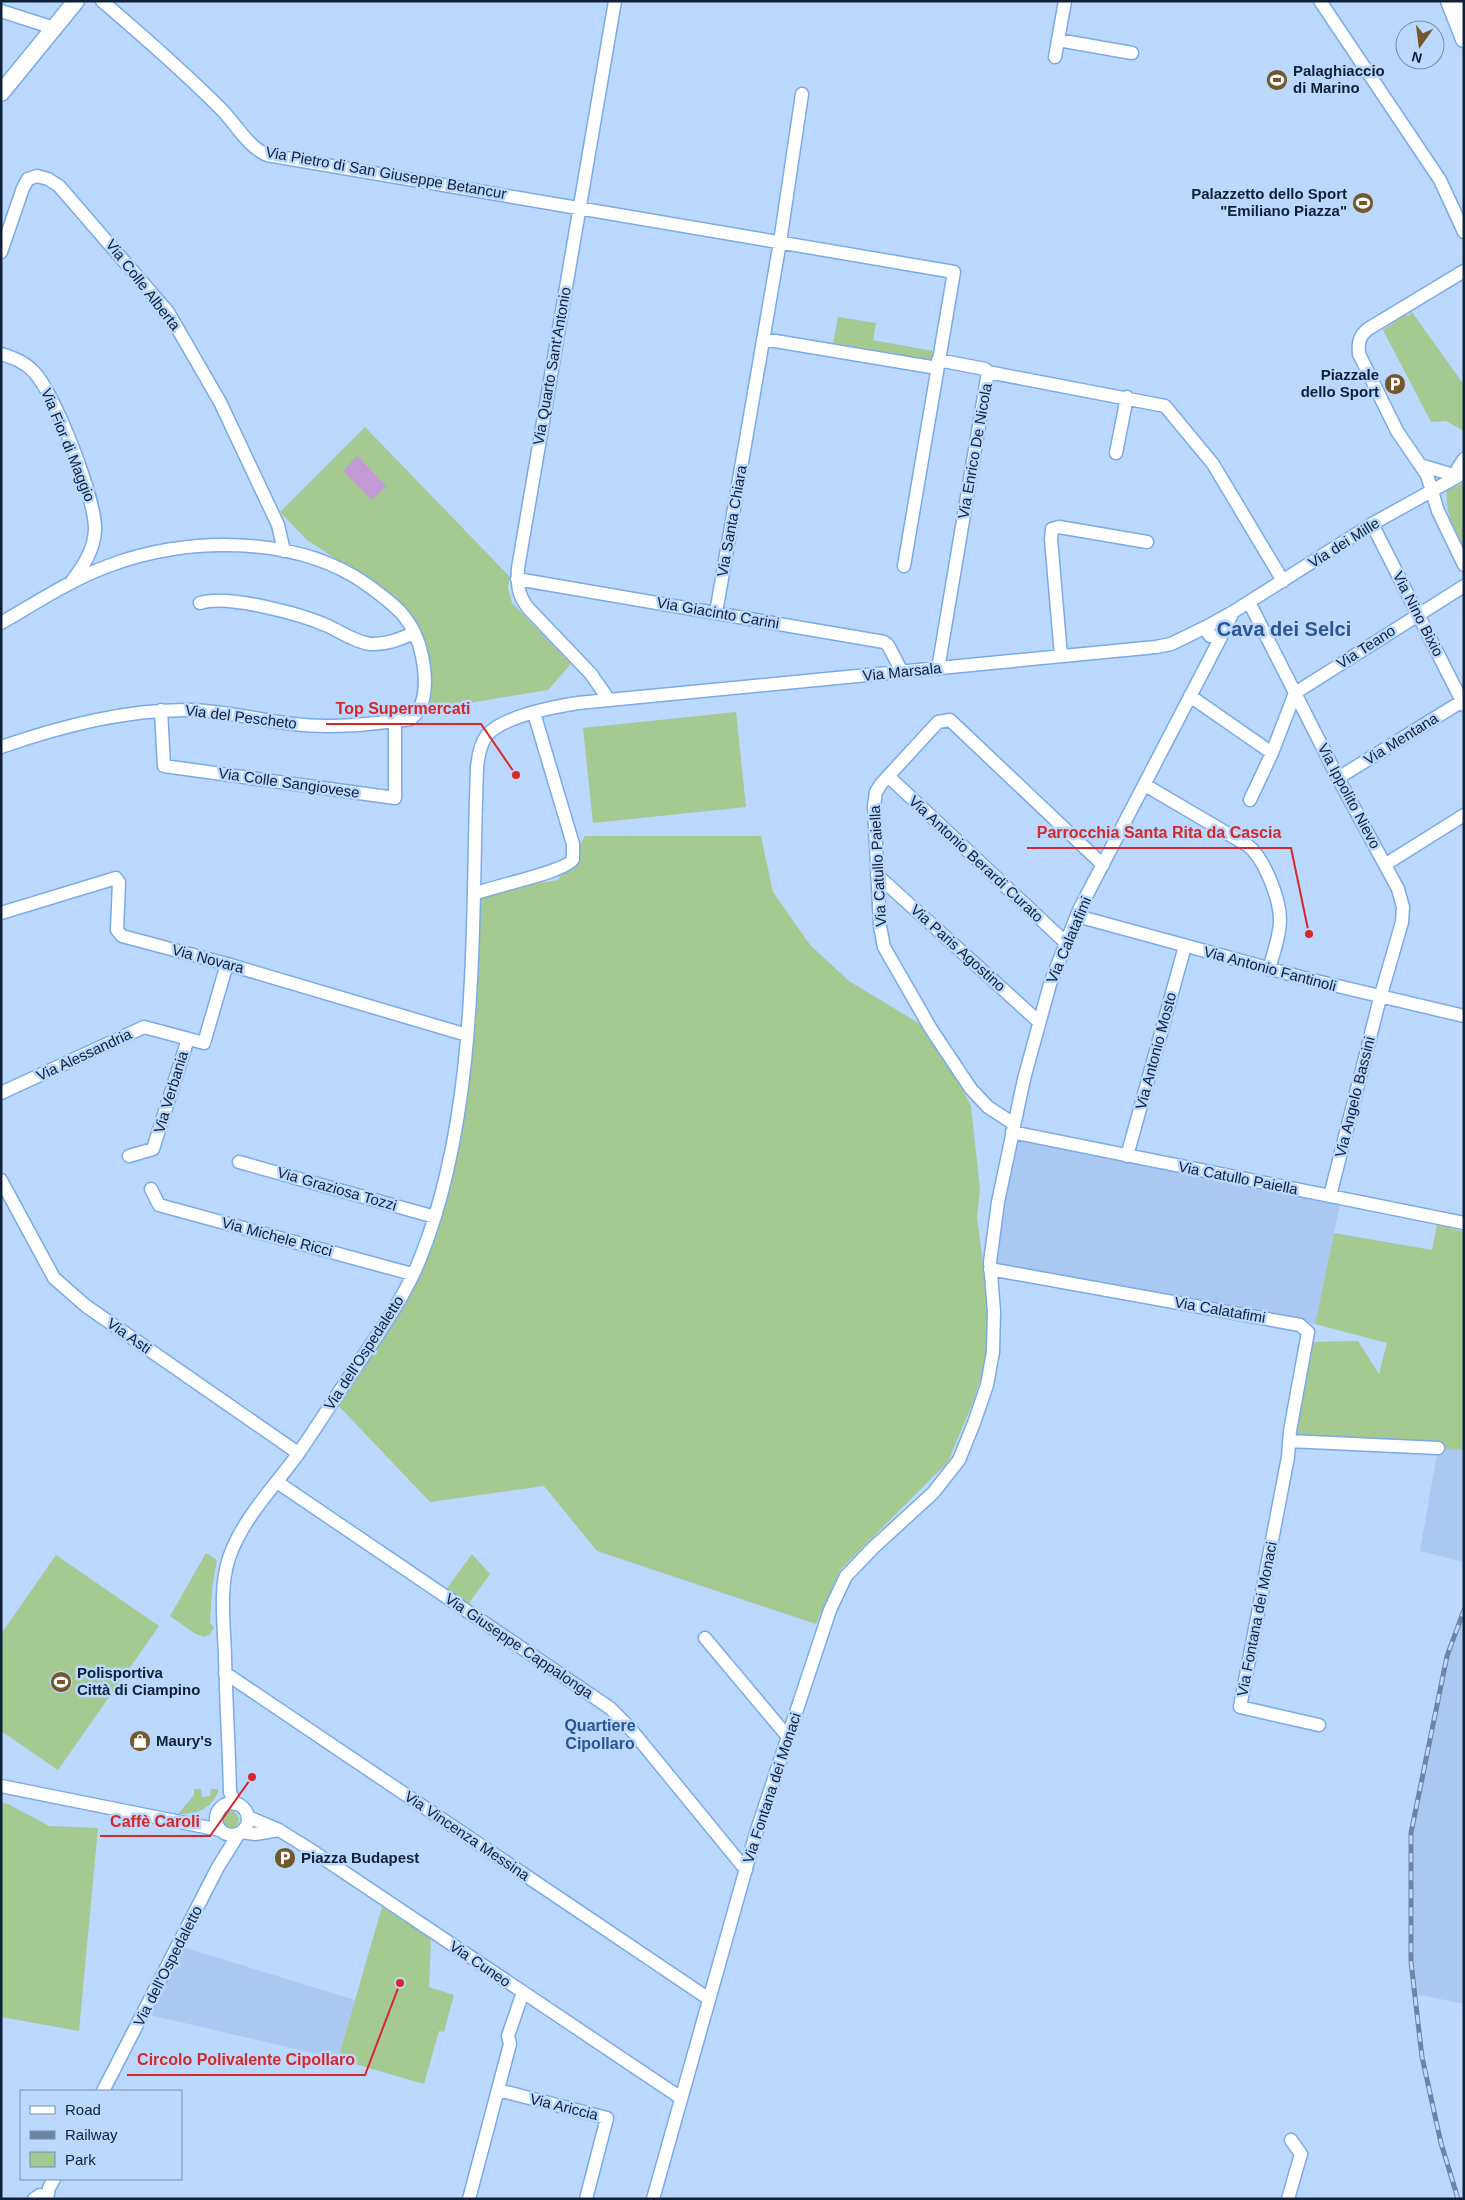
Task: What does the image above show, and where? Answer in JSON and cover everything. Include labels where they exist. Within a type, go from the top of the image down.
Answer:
[{"type":"main road","points":[[1448,1],[1464,39]]},
{"type":"main road","points":[[1462,1],[1464,6]]},
{"type":"main road","points":[[1,93],[72,4]]},
{"type":"street","name":"Via Pietro di San Giuseppe Betancur","points":[[102,1],[174,62],[263,153],[954,272],[937,364]]},
{"type":"street","name":"Via Quarto Sant'Antonio","points":[[609,700],[591,674],[528,608],[519,592],[517,579],[615,1]]},
{"type":"street","points":[[1056,57],[1065,1]]},
{"type":"street","points":[[1320,1],[1440,180],[1464,232]]},
{"type":"street","points":[[1,11],[54,28]]},
{"type":"street","points":[[1058,40],[1132,53]]},
{"type":"street","name":"Via Santa Chiara","points":[[716,613],[780,242],[802,94]]},
{"type":"street","name":"Via Colle Alberta","points":[[1,252],[23,188],[28,179],[37,176],[48,178],[69,196],[157,297],[178,327],[220,402],[278,525],[284,551]]},
{"type":"street","points":[[1464,271],[1368,329],[1362,334],[1360,339],[1359,354],[1397,431],[1427,475],[1438,511],[1464,565]]},
{"type":"street","points":[[763,339],[985,369],[988,372]]},
{"type":"street","name":"Via Fior di Maggio","points":[[1,354],[26,365],[44,384],[92,498],[95,515],[94,542],[90,554],[71,583]]},
{"type":"street","points":[[904,566],[937,364]]},
{"type":"street","name":"Via Enrico De Nicola","points":[[938,669],[988,372],[1159,403],[1172,412],[1213,464],[1283,581]]},
{"type":"street","points":[[1116,453],[1127,397]]},
{"type":"street","points":[[1460,474],[1458,468],[1464,459]]},
{"type":"street","points":[[1420,465],[1460,474]]},
{"type":"street","name":"Via dei Mille","points":[[1213,633],[1233,612],[1372,524],[1460,474]]},
{"type":"street","name":"Via Nino Bixio","points":[[1372,524],[1463,702]]},
{"type":"street","points":[[1061,656],[1051,539],[1052,529],[1059,527],[1147,542]]},
{"type":"street","points":[[1,623],[71,583],[121,561],[186,547],[227,546],[284,551],[310,556],[359,579],[396,606],[408,620],[414,633],[388,643],[366,644],[311,619],[280,610],[224,602],[200,603]]},
{"type":"street","name":"Via Giacinto Carini","points":[[517,579],[885,642],[902,672]]},
{"type":"street","name":"Via Teano","points":[[1295,693],[1464,586]]},
{"type":"street","name":"Via Ippolito Nievo","points":[[1250,602],[1338,778],[1400,892],[1404,912],[1380,998]]},
{"type":"street","name":"Via del Pescheto","points":[[1,746],[93,720],[161,710],[194,710],[295,724],[338,726],[411,719],[418,714],[424,689],[425,674],[421,651],[414,633]]},
{"type":"street","name":"Via Marsala","points":[[609,700],[1156,647],[1171,644],[1194,634],[1213,633]]},
{"type":"street","name":"Via Calatafimi","points":[[974,1423],[987,1385],[993,1352],[994,1311],[990,1269],[998,1202],[1013,1128],[1039,1022],[1065,942],[1190,696],[1213,633]]},
{"type":"street","points":[[1250,800],[1272,753],[1295,693]]},
{"type":"street","points":[[1190,696],[1272,753]]},
{"type":"street","name":"Via dell'Ospedaletto","points":[[233,1798],[223,1611],[228,1559],[236,1541],[391,1315],[412,1274],[435,1217],[452,1149],[468,1035],[479,752],[484,740],[493,730],[534,713],[578,703],[609,700]]},
{"type":"street","name":"Via Mentana","points":[[1338,778],[1463,702]]},
{"type":"street","name":"Via Colle Sangiovese","points":[[161,710],[164,766],[395,798],[395,721]]},
{"type":"street","points":[[474,894],[493,886],[562,868],[573,859],[573,844],[534,713]]},
{"type":"street","name":"Via Catullo Paiella","points":[[1104,865],[953,721],[947,719],[938,722],[879,786],[874,799],[880,930],[889,957],[931,1029],[970,1089],[988,1107],[1013,1128],[1127,1156],[1464,1223]]},
{"type":"street","name":"Via Antonio Berardi Curato","points":[[888,776],[1065,942]]},
{"type":"street","points":[[1145,785],[1247,845],[1260,856],[1280,915],[1279,928],[1269,969]]},
{"type":"street","points":[[1386,864],[1464,815]]},
{"type":"street","name":"Via Paris Agostino","points":[[877,875],[1039,1022]]},
{"type":"street","name":"Via Novara","points":[[1,913],[116,878],[119,882],[117,930],[122,936],[227,964],[468,1035]]},
{"type":"street","name":"Via Antonio Fantinoli","points":[[1077,916],[1380,998],[1464,1016]]},
{"type":"street","name":"Via Antonio Mosto","points":[[1127,1156],[1185,946]]},
{"type":"street","name":"Via Alessandria","points":[[1,1093],[142,1028],[203,1043],[206,1041],[227,964]]},
{"type":"street","name":"Via Angelo Bassini","points":[[1330,1196],[1380,998]]},
{"type":"street","name":"Via Verbania","points":[[129,1156],[154,1149],[188,1039]]},
{"type":"street","name":"Via Graziosa Tozzi","points":[[240,1162],[435,1217]]},
{"type":"street","name":"Via Asti","points":[[1,1180],[52,1276],[86,1306],[298,1453]]},
{"type":"street","name":"Via Michele Ricci","points":[[151,1189],[159,1205],[412,1274]]},
{"type":"street","name":"Via Calatafimi","points":[[990,1269],[1300,1325],[1308,1332],[1308,1342],[1278,1510]]},
{"type":"street","name":"Via Fontana dei Monaci","points":[[654,2199],[746,1870],[830,1610],[846,1576],[874,1547],[933,1493],[959,1460],[974,1423]]},
{"type":"street","points":[[1289,1441],[1438,1448]]},
{"type":"street","name":"Via Giuseppe Cappalonga","points":[[277,1482],[610,1708],[629,1727],[746,1870]]},
{"type":"street","name":"Via Fontana dei Monaci","points":[[1278,1510],[1240,1707],[1319,1726]]},
{"type":"street","points":[[705,1638],[788,1737]]},
{"type":"street","name":"Via Vincenza Messina","points":[[225,1673],[710,2000]]},
{"type":"street","points":[[1,1786],[222,1832],[255,1834],[279,1830]]},
{"type":"street","points":[[189,1824],[220,1809],[233,1798],[244,1808],[248,1816],[247,1826],[240,1834]]},
{"type":"street","points":[[220,1809],[216,1822],[222,1832]]},
{"type":"street","name":"Via Cuneo","points":[[248,1816],[279,1830],[311,1850],[681,2098]]},
{"type":"street","name":"Via dell'Ospedaletto","points":[[218,1866],[222,1832]]},
{"type":"street","name":"Via dell'Ospedaletto","points":[[104,2090],[218,1866],[240,1834]]},
{"type":"street","points":[[469,2199],[510,2044],[508,2036],[521,1998]]},
{"type":"street","name":"Via Ariccia","points":[[498,2090],[607,2118],[586,2199]]},
{"type":"street","points":[[1288,2199],[1301,2154],[1291,2140]]},
{"type":"shaded area","points":[[357,456],[386,486],[372,500],[343,471]]},
{"type":"shaded area","points":[[1018,1139],[1340,1204],[1315,1324],[995,1268],[996,1237]]},
{"type":"shaded area","points":[[1438,1448],[1464,1450],[1464,1562],[1420,1551]]},
{"type":"shaded area","points":[[1464,1614],[1464,2004],[1415,1994],[1411,1962],[1411,1833],[1447,1656]]},
{"type":"shaded area","points":[[183,1947],[355,2000],[338,2059],[150,2015]]},
{"type":"green space","points":[[1412,312],[1464,385],[1464,431],[1446,421],[1431,422],[1383,330]]},
{"type":"green space","points":[[838,317],[876,323],[873,340],[933,351],[931,360],[833,343]]},
{"type":"green space","points":[[365,427],[510,577],[508,588],[512,603],[571,664],[548,690],[427,710],[431,680],[428,657],[424,640],[410,614],[396,598],[307,540],[280,512]]},
{"type":"green space","points":[[1464,483],[1464,549],[1448,513],[1446,498],[1447,490]]},
{"type":"green space","points":[[736,712],[746,807],[593,823],[583,728]]},
{"type":"green space","points":[[585,836],[761,836],[773,892],[810,945],[849,981],[920,1024],[957,1079],[971,1106],[980,1189],[977,1217],[993,1340],[973,1402],[948,1462],[840,1570],[816,1624],[597,1551],[544,1486],[430,1502],[333,1400],[412,1274],[452,1149],[474,894],[558,880]]},
{"type":"green space","points":[[1437,1224],[1464,1232],[1464,1450],[1289,1441],[1308,1342],[1358,1341],[1379,1374],[1387,1343],[1315,1324],[1334,1233],[1432,1250]]},
{"type":"green space","points":[[206,1553],[217,1560],[212,1589],[210,1623],[214,1627],[210,1634],[204,1637],[194,1633],[170,1616]]},
{"type":"green space","points":[[472,1554],[490,1574],[467,1606],[445,1591]]},
{"type":"green space","name":"Polisportiva Città di Ciampino","points":[[56,1555],[159,1626],[58,1770],[1,1731],[1,1634]]},
{"type":"green space","points":[[194,1789],[201,1789],[202,1797],[210,1796],[211,1789],[218,1789],[218,1792],[211,1803],[202,1810],[178,1814],[194,1795]]},
{"type":"green space","points":[[1,1803],[8,1804],[49,1826],[98,1828],[79,2031],[1,2017]]},
{"type":"green space","points":[[226,1811],[234,1811],[239,1816],[237,1827],[226,1829],[221,1824],[221,1816]]},
{"type":"green space","points":[[382,1907],[431,1937],[429,1987],[454,1995],[444,2032],[439,2031],[424,2084],[338,2059]]},
{"type":"railway","points":[[1458,2199],[1441,2143],[1422,2057],[1411,1962],[1411,1833],[1447,1656],[1464,1610]]},
{"type":"place","name":"Palaghiaccio di Marino","points":[[1277,80]]},
{"type":"place","name":"Palazzetto dello Sport \"Emiliano Piazza\"","points":[[1363,203]]},
{"type":"place","name":"Piazzale dello Sport","points":[[1395,384]]},
{"type":"place","name":"Top Supermercati","points":[[516,775]]},
{"type":"place","name":"Parrocchia Santa Rita da Cascia","points":[[1309,934]]},
{"type":"place","name":"Polisportiva Città di Ciampino","points":[[61,1682]]},
{"type":"place","name":"Maury's","points":[[140,1741]]},
{"type":"place","name":"Caffè Caroli","points":[[252,1777]]},
{"type":"place","name":"Piazza Budapest","points":[[285,1858]]},
{"type":"place","name":"Circolo Polivalente Cipollaro","points":[[400,1983]]},
{"type":"district","name":"Cava dei Selci","points":[[1284,629]]},
{"type":"district","name":"Quartiere Cipollaro","points":[[600,1734]]}]
